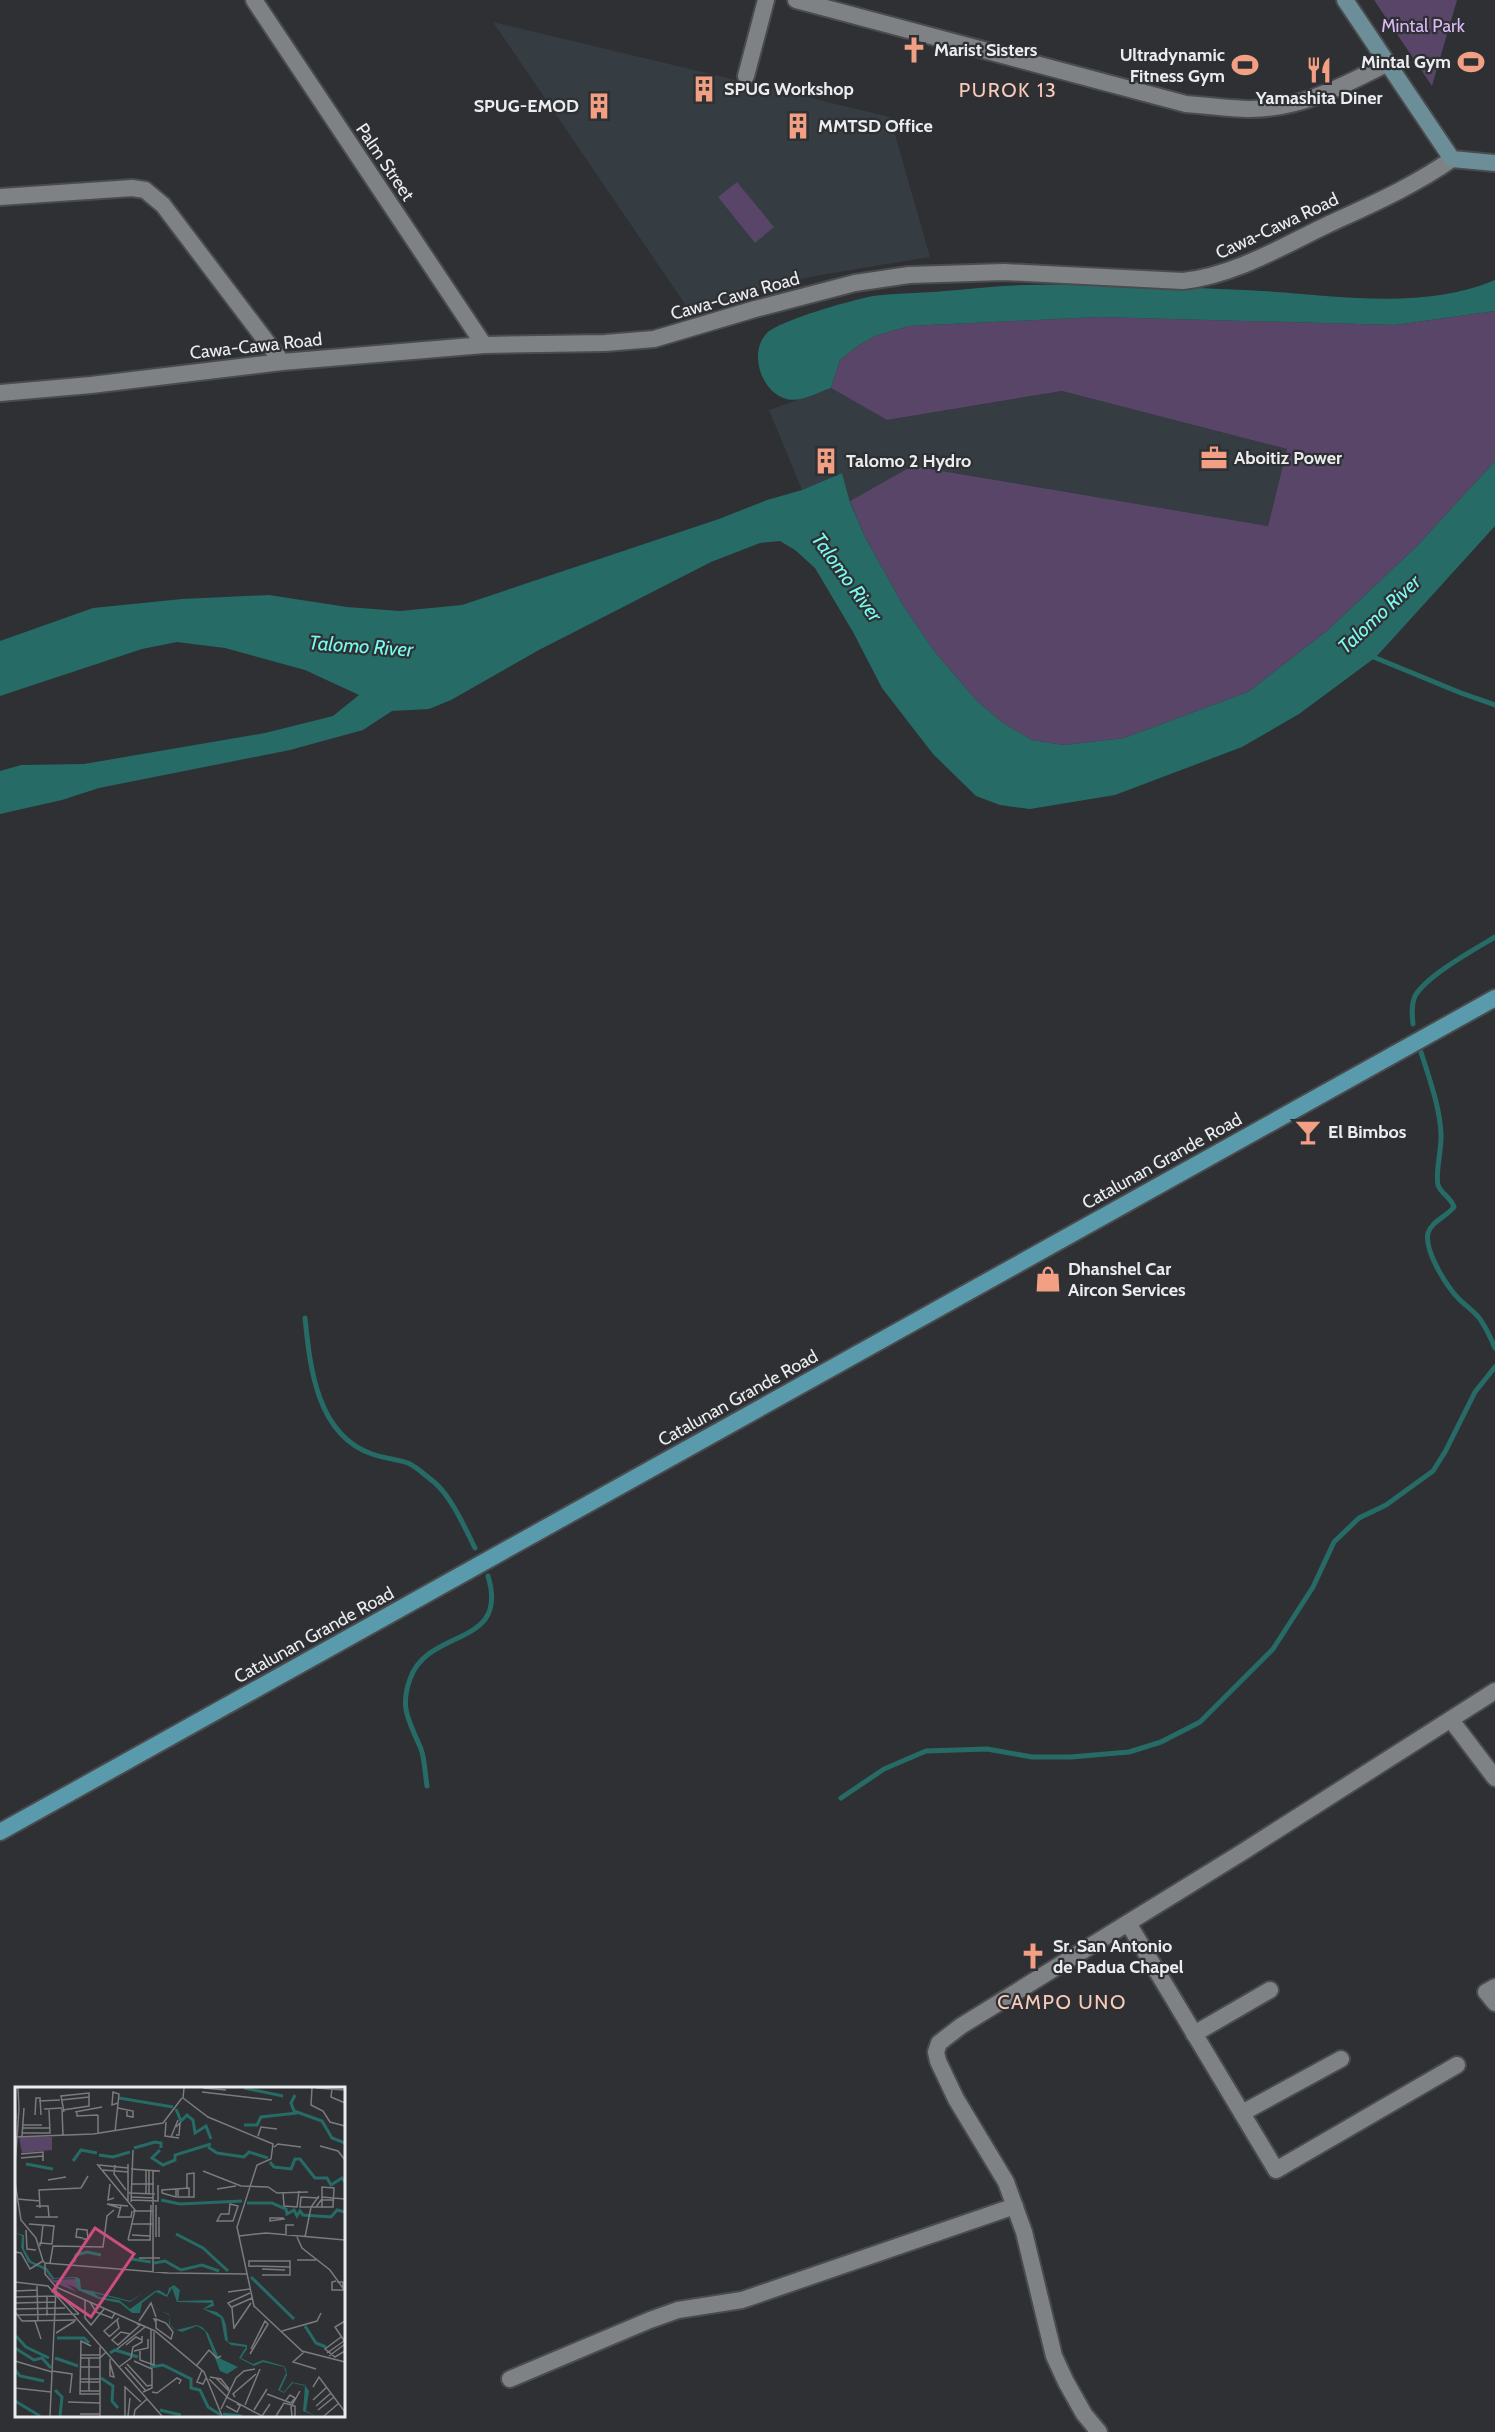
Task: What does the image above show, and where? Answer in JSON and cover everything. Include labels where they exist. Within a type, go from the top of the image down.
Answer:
[{"type":"main road","points":[[1346,0],[1452,159],[1495,163]]},
{"type":"main road","name":"Catalunan Grande Road","points":[[0,1832],[1495,998]]},
{"type":"street","name":"Palm Street","points":[[254,0],[484,345]]},
{"type":"street","points":[[746,76],[766,0]]},
{"type":"street","points":[[796,0],[1186,104],[1249,109],[1286,105],[1313,99],[1340,88],[1388,63]]},
{"type":"street","name":"Cawa-Cawa Road","points":[[0,393],[91,385],[282,362],[484,345],[605,344],[654,339],[844,286],[909,275],[1004,272],[1183,281],[1206,278],[1252,261],[1403,189],[1452,159]]},
{"type":"street","points":[[0,197],[120,188],[144,190],[163,205],[282,362]]},
{"type":"street","points":[[1099,2432],[1084,2414],[1054,2356],[1024,2232],[1015,2206],[995,2161],[942,2073],[936,2052],[939,2043],[961,2026],[1495,1691]]},
{"type":"street","points":[[1451,1720],[1495,1779]]},
{"type":"street","points":[[1128,1923],[1276,2170],[1457,2065]]},
{"type":"street","points":[[1495,1987],[1486,1992],[1495,2003]]},
{"type":"street","points":[[1194,2034],[1270,1990]]},
{"type":"street","points":[[1242,2114],[1341,2059]]},
{"type":"street","points":[[510,2379],[678,2310],[742,2300],[1015,2206]]},
{"type":"shaded area","points":[[493,22],[890,117],[930,257],[820,275],[758,289],[691,313]]},
{"type":"shaded area","points":[[831,388],[887,420],[1062,391],[1287,449],[1268,526],[912,466],[850,501],[842,473],[802,490],[769,410]]},
{"type":"green space","name":"Mintal Park","points":[[1374,0],[1457,0],[1432,86]]},
{"type":"green space","points":[[737,182],[774,227],[755,243],[718,197]]},
{"type":"green space","points":[[1495,311],[1495,461],[1417,546],[1328,630],[1248,692],[1124,738],[1064,745],[1032,740],[1003,723],[976,700],[935,652],[904,607],[865,537],[850,501],[912,466],[1268,526],[1287,449],[1062,391],[887,420],[831,388],[840,360],[875,336],[909,326],[1099,317],[1395,325]]},
{"type":"water","points":[[1495,280],[1495,311],[1395,325],[1099,317],[909,326],[875,336],[859,345],[840,360],[831,388],[798,400],[787,399],[770,389],[760,371],[758,361],[761,341],[775,328],[834,306],[882,295],[1010,286],[1084,285],[1244,290],[1371,299],[1434,296],[1465,290]]},
{"type":"water","name":"Talomo River","points":[[1495,461],[1495,526],[1376,657],[1299,714],[1242,747],[1115,795],[1030,809],[1000,805],[976,796],[933,754],[882,688],[853,632],[815,568],[795,550],[780,541],[760,543],[711,562],[539,650],[451,700],[429,709],[392,711],[363,730],[290,750],[99,788],[62,800],[0,814],[0,771],[21,765],[84,764],[265,733],[333,716],[359,695],[305,670],[225,648],[177,642],[142,649],[0,696],[0,641],[93,608],[182,599],[269,595],[347,607],[400,611],[462,605],[719,519],[767,500],[802,490],[842,473],[850,502],[865,537],[904,607],[935,652],[976,700],[1003,723],[1032,740],[1064,745],[1124,738],[1248,692],[1328,630],[1417,546]]},
{"type":"waterway","points":[[1371,656],[1495,705]]},
{"type":"waterway","points":[[1413,1024],[1413,1003],[1421,988],[1452,964],[1495,937]]},
{"type":"waterway","points":[[1421,1052],[1439,1113],[1441,1140],[1438,1185],[1454,1207],[1430,1229],[1429,1249],[1449,1286],[1480,1319],[1495,1348]]},
{"type":"waterway","points":[[305,1318],[314,1378],[328,1416],[339,1432],[354,1445],[372,1454],[408,1463],[434,1482],[452,1504],[475,1548]]},
{"type":"waterway","points":[[841,1798],[884,1769],[926,1751],[987,1749],[1032,1757],[1071,1757],[1129,1752],[1161,1742],[1200,1722],[1273,1649],[1313,1587],[1334,1542],[1359,1518],[1386,1505],[1433,1471],[1475,1392],[1495,1367]]},
{"type":"waterway","points":[[427,1786],[422,1753],[407,1715],[406,1699],[410,1679],[419,1663],[433,1651],[478,1627],[488,1615],[492,1599],[488,1576]]},
{"type":"place","name":"Marist Sisters","points":[[914,50]]},
{"type":"place","name":"Mintal Gym","points":[[1471,62]]},
{"type":"place","name":"Ultradynamic Fitness Gym","points":[[1245,65]]},
{"type":"place","name":"Yamashita Diner","points":[[1319,70]]},
{"type":"place","name":"SPUG Workshop","points":[[704,89]]},
{"type":"place","name":"SPUG-EMOD","points":[[599,106]]},
{"type":"place","name":"MMTSD Office","points":[[798,126]]},
{"type":"place","name":"Aboitiz Power","points":[[1214,458]]},
{"type":"place","name":"Talomo 2 Hydro","points":[[826,461]]},
{"type":"place","name":"El Bimbos","points":[[1308,1132]]},
{"type":"place","name":"Dhanshel Car Aircon Services","points":[[1048,1279]]},
{"type":"place","name":"Sr. San Antonio de Padua Chapel","points":[[1033,1956]]},
{"type":"district","name":"PUROK 13","points":[[1008,90]]},
{"type":"district","name":"CAMPO UNO","points":[[1062,2002]]}]
